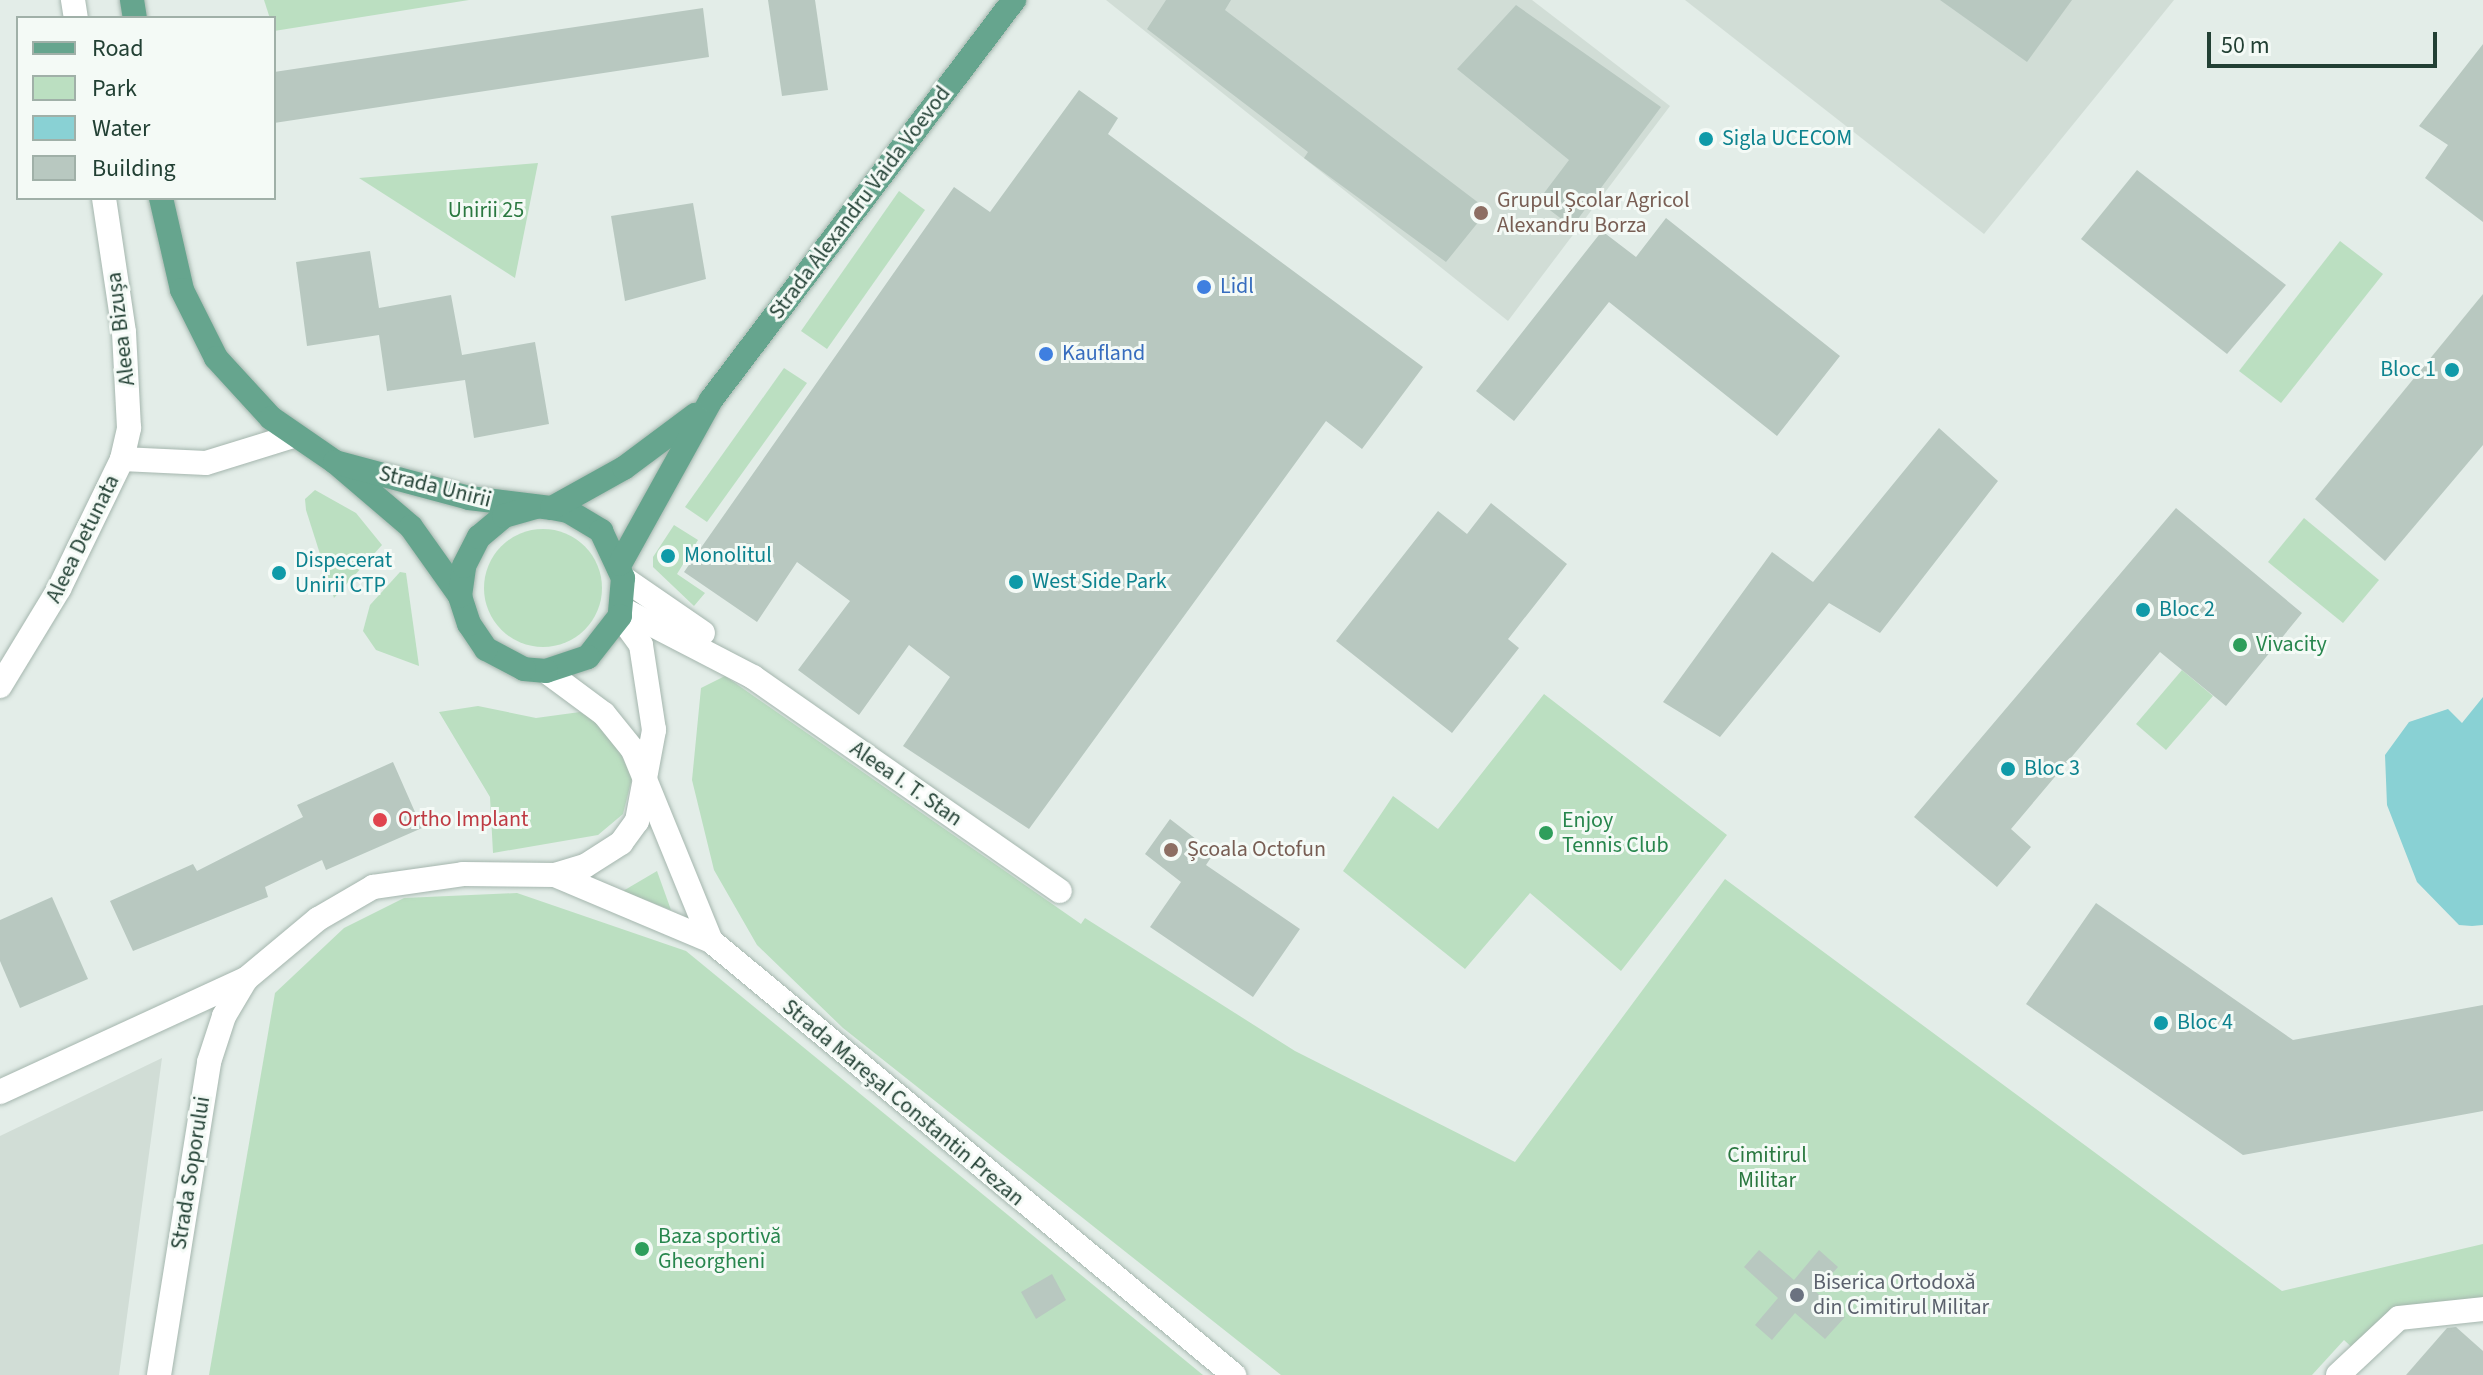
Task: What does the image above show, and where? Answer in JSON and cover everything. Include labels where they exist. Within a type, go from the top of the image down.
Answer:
[{"type":"main road","name":"Strada Alexandru Vaida Voevod","points":[[622,571],[707,407],[1014,0]]},
{"type":"main road","name":"Strada Unirii","points":[[161,200],[168,248],[196,323],[233,378],[293,436],[335,462],[411,527],[460,596],[469,624],[486,649],[524,669],[546,671]]},
{"type":"main road","name":"Strada Alexandru Vaida Voevod","points":[[544,507],[612,475],[707,407]]},
{"type":"main road","name":"Strada Unirii","points":[[335,462],[469,498],[544,507],[591,522],[622,571]]},
{"type":"main road","name":"Strada Unirii","points":[[460,596],[464,566],[479,537],[504,516],[544,507]]},
{"type":"main road","points":[[546,671],[588,657],[621,612],[622,571]]},
{"type":"street","name":"Aleea Bizușa","points":[[104,200],[130,394],[122,459]]},
{"type":"street","name":"Aleea Detunata","points":[[0,686],[54,599],[122,459],[206,463],[293,436]]},
{"type":"street","name":"Aleea I. T. Stan","points":[[622,571],[713,641],[753,677],[1060,891]]},
{"type":"street","name":"Aleea I. T. Stan","points":[[621,612],[753,677]]},
{"type":"street","name":"Strada Mareșal Constantin Prezan","points":[[621,612],[641,645],[649,673],[654,730],[649,776]]},
{"type":"street","name":"Strada Mareșal Constantin Prezan","points":[[546,671],[604,714],[649,776],[711,941],[1234,1375]]},
{"type":"street","points":[[0,1092],[246,979],[318,919],[373,887],[463,874],[555,875],[585,866],[621,843],[637,821],[649,776]]},
{"type":"street","points":[[555,875],[711,941]]},
{"type":"street","name":"Strada Soporului","points":[[159,1375],[209,1062],[224,1016],[246,979]]},
{"type":"street","points":[[2338,1375],[2399,1318],[2483,1309]]},
{"type":"shaded area","name":"Grupul Școlar Agricol Alexandru Borza","points":[[1106,0],[1532,0],[1670,106],[1508,321]]},
{"type":"shaded area","points":[[1685,0],[2174,0],[1984,234]]},
{"type":"shaded area","points":[[162,1058],[119,1375],[0,1375],[0,1136]]},
{"type":"green space","points":[[264,0],[469,0],[276,31],[276,16],[269,16]]},
{"type":"green space","name":"Unirii 25","points":[[538,163],[515,278],[359,178]]},
{"type":"green space","points":[[899,191],[925,210],[827,349],[801,331]]},
{"type":"green space","points":[[2340,241],[2383,274],[2281,403],[2239,371]]},
{"type":"green space","points":[[784,368],[807,383],[707,522],[685,507]]},
{"type":"green space","points":[[315,490],[356,513],[382,545],[334,598],[306,510],[305,499]]},
{"type":"green space","name":"Vivacity","points":[[2304,518],[2379,580],[2343,623],[2268,562]]},
{"type":"green space","points":[[674,525],[698,540],[677,574],[705,593],[694,606],[653,567],[653,557]]},
{"type":"green space","points":[[543,529],[566,533],[585,546],[598,565],[602,588],[598,611],[585,630],[566,643],[543,647],[520,643],[501,630],[488,611],[484,588],[488,565],[501,546],[520,533]]},
{"type":"green space","points":[[400,572],[406,573],[419,666],[376,650],[363,631],[370,605]]},
{"type":"green space","name":"Vivacity","points":[[2182,670],[2213,696],[2166,750],[2136,724]]},
{"type":"green space","name":"Cimitirul Militar","points":[[725,676],[1081,924],[1085,918],[1295,1051],[1515,1162],[1725,879],[2282,1291],[2483,1244],[2483,1309],[2399,1318],[2358,1353],[2344,1340],[2312,1375],[1281,1375],[843,1028],[757,945],[714,870],[692,780],[701,688]]},
{"type":"green space","name":"Enjoy Tennis Club","points":[[1544,694],[1727,835],[1621,971],[1530,893],[1465,969],[1343,871],[1393,796],[1438,829]]},
{"type":"green space","points":[[478,706],[536,718],[580,712],[609,729],[632,778],[623,814],[598,835],[493,853],[490,797],[439,712]]},
{"type":"green space","points":[[657,871],[671,910],[623,891]]},
{"type":"green space","name":"Baza sportivă Gheorgheni","points":[[517,893],[686,951],[1203,1375],[209,1375],[275,993],[344,928],[404,898]]},
{"type":"water","points":[[2483,697],[2483,925],[2472,926],[2459,925],[2417,882],[2387,805],[2385,755],[2409,722],[2448,709],[2462,723]]},
{"type":"building","points":[[768,0],[815,0],[828,90],[782,96]]},
{"type":"building","points":[[1166,0],[1231,0],[1225,10],[1488,210],[1446,262],[1304,158],[1308,152],[1147,29]]},
{"type":"building","points":[[1940,0],[2072,0],[2027,62]]},
{"type":"building","points":[[1516,5],[1661,107],[1572,227],[1538,201],[1569,160],[1457,69]]},
{"type":"building","points":[[703,8],[709,57],[276,123],[276,72]]},
{"type":"building","points":[[2483,44],[2483,222],[2425,178],[2448,145],[2419,126]]},
{"type":"building","points":[[1079,90],[1118,118],[1108,134],[1423,367],[1362,449],[1326,421],[1029,829],[903,746],[950,677],[909,645],[859,715],[798,670],[850,601],[797,562],[757,622],[684,572],[954,187],[990,212]]},
{"type":"building","points":[[2137,170],[2286,285],[2227,354],[2081,239]]},
{"type":"building","points":[[693,203],[706,279],[625,301],[611,216]]},
{"type":"building","points":[[1666,218],[1840,356],[1777,436],[1609,302],[1514,421],[1476,391],[1602,231],[1636,257]]},
{"type":"building","points":[[370,251],[379,308],[451,295],[462,355],[535,342],[549,424],[474,438],[465,380],[387,391],[379,335],[307,346],[296,262]]},
{"type":"building","name":"Bloc 1","points":[[2483,294],[2483,445],[2385,561],[2315,499]]},
{"type":"building","points":[[1939,428],[1998,481],[1880,633],[1829,603],[1720,737],[1663,702],[1772,552],[1813,582]]},
{"type":"building","points":[[1491,503],[1567,564],[1508,639],[1519,648],[1452,733],[1336,641],[1438,511],[1467,534]]},
{"type":"building","points":[[2176,508],[2302,613],[2226,706],[2160,652],[2011,829],[2031,847],[1997,887],[1914,817]]},
{"type":"building","points":[[393,762],[422,828],[326,870],[322,860],[265,887],[268,897],[133,951],[110,901],[193,864],[197,871],[303,817],[297,805]]},
{"type":"building","points":[[1170,819],[1214,853],[1206,865],[1300,929],[1253,997],[1150,927],[1181,882],[1145,854]]},
{"type":"building","points":[[52,897],[88,979],[20,1008],[0,961],[0,920]]},
{"type":"building","name":"Bloc 4","points":[[2096,903],[2293,1040],[2483,1005],[2483,1111],[2243,1155],[2026,1004]]},
{"type":"building","name":"Biserica Ortodoxă din Cimitirul Militar","points":[[1759,1250],[1794,1280],[1819,1250],[1838,1267],[1816,1292],[1845,1317],[1825,1339],[1795,1313],[1772,1340],[1755,1325],[1778,1298],[1744,1267]]},
{"type":"building","points":[[1052,1274],[1066,1300],[1036,1319],[1021,1292]]},
{"type":"building","points":[[2456,1327],[2483,1351],[2483,1375],[2406,1375],[2447,1328]]},
{"type":"place","name":"Sigla UCECOM","points":[[1706,139]]},
{"type":"place","name":"Grupul Școlar Agricol Alexandru Borza","points":[[1481,213]]},
{"type":"place","name":"Lidl","points":[[1204,287]]},
{"type":"place","name":"Kaufland","points":[[1046,354]]},
{"type":"place","name":"Bloc 1","points":[[2452,370]]},
{"type":"place","name":"Monolitul","points":[[668,556]]},
{"type":"place","name":"Dispecerat Unirii CTP","points":[[279,573]]},
{"type":"place","name":"West Side Park","points":[[1016,582]]},
{"type":"place","name":"Bloc 2","points":[[2143,610]]},
{"type":"place","name":"Vivacity","points":[[2240,645]]},
{"type":"place","name":"Bloc 3","points":[[2008,769]]},
{"type":"place","name":"Ortho Implant","points":[[380,820]]},
{"type":"place","name":"Enjoy Tennis Club","points":[[1546,833]]},
{"type":"place","name":"Școala Octofun","points":[[1171,850]]},
{"type":"place","name":"Bloc 4","points":[[2161,1023]]},
{"type":"place","name":"Baza sportivă Gheorgheni","points":[[642,1249]]},
{"type":"place","name":"Biserica Ortodoxă din Cimitirul Militar","points":[[1797,1295]]}]
